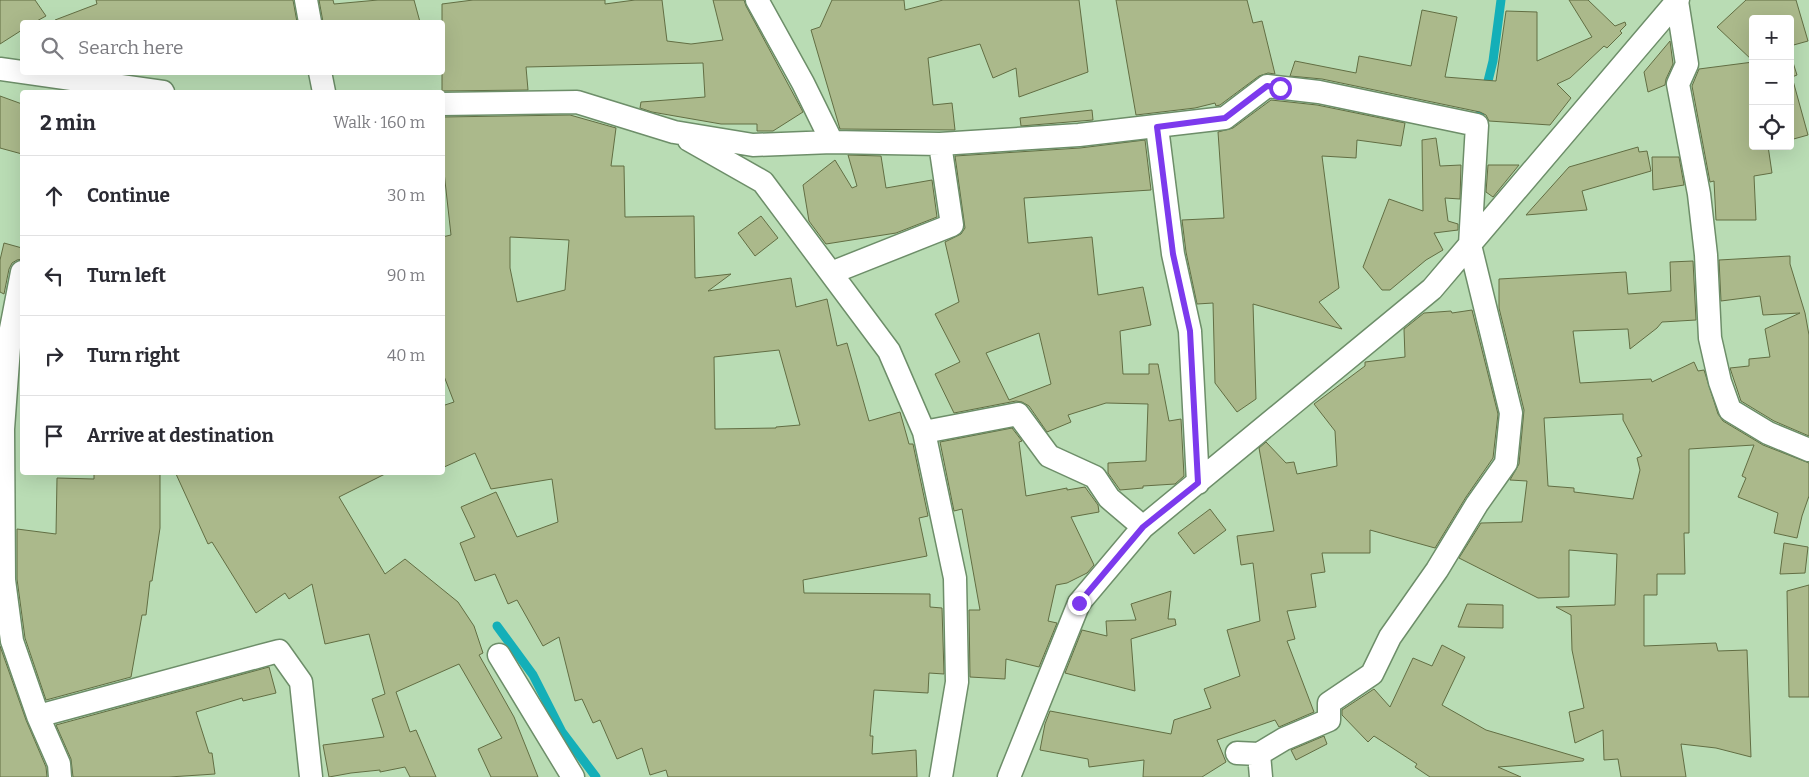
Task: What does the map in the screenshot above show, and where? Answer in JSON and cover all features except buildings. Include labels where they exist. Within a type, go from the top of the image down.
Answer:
[{"type":"street","points":[[306,0],[310,20]]},
{"type":"street","points":[[757,0],[803,83],[832,142]]},
{"type":"street","points":[[1009,777],[1079,603],[1143,527],[1432,289],[1677,0]]},
{"type":"street","points":[[1677,0],[1688,64],[1678,84],[1699,194],[1706,255],[1710,338],[1720,382],[1730,410],[1768,433],[1809,450]]},
{"type":"street","points":[[0,70],[20,74]]},
{"type":"street","points":[[22,75],[72,86],[133,90]]},
{"type":"street","points":[[321,75],[324,90]]},
{"type":"street","points":[[445,104],[577,102],[674,132],[753,145],[832,142],[940,144],[1079,135],[1225,118],[1267,86],[1319,92],[1477,126],[1470,245],[1511,413],[1506,463],[1437,570],[1390,637],[1372,674],[1330,703],[1329,720],[1248,754],[1261,777]]},
{"type":"street","points":[[1157,127],[1173,254],[1190,331],[1198,483]]},
{"type":"street","points":[[674,132],[763,182],[889,351],[924,432],[954,578],[957,682],[942,777]]},
{"type":"street","points":[[831,273],[952,225],[940,144]]},
{"type":"street","points":[[20,282],[10,334],[3,429],[4,580],[12,641],[38,716],[59,764],[60,777]]},
{"type":"street","points":[[924,432],[1018,414],[1049,456],[1095,477],[1109,498],[1143,527]]},
{"type":"street","points":[[38,716],[279,651],[301,682],[311,777]]},
{"type":"street","points":[[499,656],[573,777]]},
{"type":"waterway","points":[[1477,125],[1493,61],[1501,0]]},
{"type":"waterway","points":[[497,626],[533,675],[562,732],[596,777]]},
{"type":"route","points":[[1079,603],[1143,527],[1198,483],[1190,331],[1173,254],[1157,127],[1225,118],[1267,86],[1280,88]]}]
